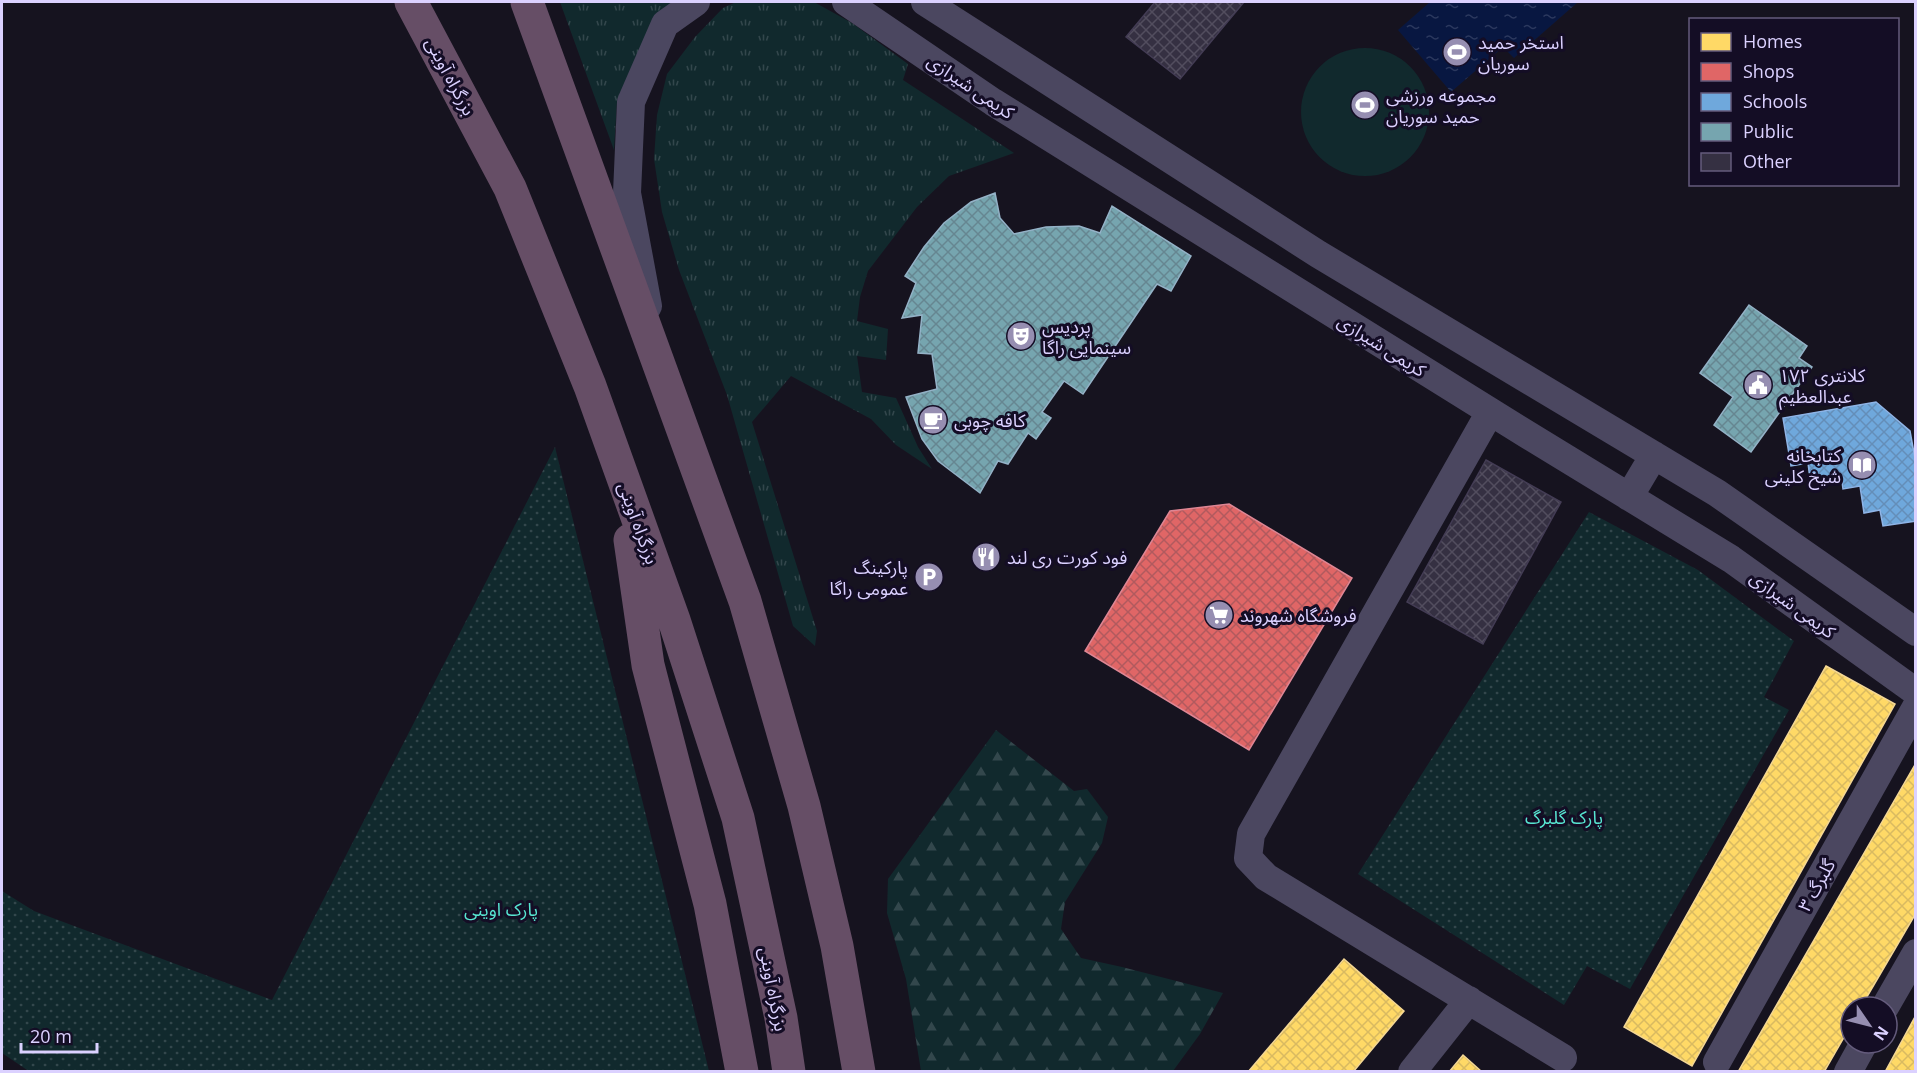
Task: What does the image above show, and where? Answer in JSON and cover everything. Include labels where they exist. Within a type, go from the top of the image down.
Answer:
[{"type":"highway","name":"بزرگراه آوینی","points":[[411,2],[510,188],[590,386],[674,620],[738,818],[781,1018],[789,1071]]},
{"type":"highway","points":[[527,2],[745,601],[804,806],[837,946],[859,1071]]},
{"type":"highway","points":[[620,470],[648,665],[710,904],[742,1071]]},
{"type":"street","points":[[660,364],[627,193],[631,102],[665,24],[696,2]]},
{"type":"street","name":"کریمی شیرازی","points":[[846,2],[993,102],[1490,412],[1731,559],[1916,692]]},
{"type":"street","points":[[899,38],[925,2],[1318,254],[1717,493],[1916,632]]},
{"type":"street","points":[[1490,412],[1251,834],[1248,858],[1266,877],[1563,1058]]},
{"type":"street","points":[[1629,497],[1654,455]]},
{"type":"street","name":"گلبرگ ۳","points":[[1717,1062],[1916,707]]},
{"type":"street","points":[[1891,995],[1916,953]]},
{"type":"street","points":[[1412,1071],[1469,1000]]},
{"type":"street","points":[[1848,1071],[1857,1055]]},
{"type":"green space","points":[[560,2],[672,2],[652,27],[617,101],[614,150]]},
{"type":"green space","points":[[736,2],[814,2],[852,23],[908,64],[903,80],[1014,153],[949,176],[917,207],[868,271],[860,297],[857,321],[888,329],[886,360],[857,356],[862,392],[896,398],[918,447],[932,469],[896,445],[871,419],[791,376],[752,422],[817,631],[815,646],[793,626],[727,395],[679,270],[662,212],[654,159],[657,115],[667,74],[695,37],[723,8]]},
{"type":"green space","name":"مجموعه ورزشی حمید سوریان","points":[[1365,48],[1389,53],[1410,67],[1424,88],[1429,112],[1424,136],[1410,157],[1389,171],[1365,176],[1341,171],[1320,157],[1306,136],[1301,112],[1306,88],[1320,67],[1341,53]]},
{"type":"green space","name":"پارک اوینی","points":[[555,447],[709,1071],[30,1072],[2,1053],[2,891],[34,911],[272,1000]]},
{"type":"green space","name":"پارک گلبرگ","points":[[1589,512],[1698,570],[1794,641],[1764,697],[1789,710],[1630,989],[1587,966],[1564,1005],[1358,874]]},
{"type":"green space","points":[[996,730],[1074,791],[1087,789],[1108,817],[1102,843],[1065,902],[1061,929],[1081,958],[1223,993],[1200,1034],[1173,1071],[921,1071],[906,979],[887,913],[888,879]]},
{"type":"water","name":"استخر حمید سوریان","points":[[1430,2],[1578,2],[1514,58],[1503,47],[1451,92],[1398,30]]},
{"type":"building: Homes","points":[[1826,666],[1895,704],[1692,1066],[1624,1027]]},
{"type":"building: Homes","points":[[1916,763],[1916,913],[1868,995],[1839,995],[1839,1046],[1824,1072],[1738,1072]]},
{"type":"building: Homes","points":[[1344,959],[1404,1011],[1353,1072],[1248,1072]]},
{"type":"building: Homes","points":[[1916,1015],[1916,1072],[1885,1072],[1894,1055],[1899,1055],[1899,1046]]},
{"type":"building: Homes","points":[[1463,1055],[1482,1072],[1449,1072]]},
{"type":"building: Shops","name":"فروشگاه شهروند","points":[[1229,504],[1352,578],[1249,750],[1085,651],[1170,511]]},
{"type":"building: Schools","name":"کتابخانه شیخ کلینی","points":[[1876,402],[1910,431],[1916,464],[1916,521],[1883,526],[1880,510],[1864,513],[1860,486],[1843,489],[1841,474],[1810,479],[1808,463],[1791,466],[1783,418]]},
{"type":"building: Public","name":"پردیس سینمایی راگا","points":[[995,193],[1000,218],[1014,234],[1046,227],[1079,226],[1100,233],[1112,206],[1191,256],[1171,291],[1157,284],[1083,394],[1064,381],[1042,412],[1051,418],[1036,439],[1028,433],[1008,464],[998,461],[980,493],[938,461],[922,439],[906,397],[937,389],[932,354],[918,353],[922,315],[902,318],[916,283],[905,276],[924,247],[944,223],[971,202]]},
{"type":"building: Public","name":"کلانتری ۱۷۲ عبدالعظیم","points":[[1749,305],[1807,346],[1799,358],[1812,367],[1751,452],[1714,425],[1733,397],[1700,373]]},
{"type":"building: Other","points":[[1155,2],[1244,2],[1180,79],[1126,37]]},
{"type":"building: Other","points":[[1486,460],[1561,502],[1483,644],[1407,602]]},
{"type":"place","name":"استخر حمید سوریان","points":[[1457,52]]},
{"type":"place","name":"مجموعه ورزشی حمید سوریان","points":[[1365,105]]},
{"type":"place","name":"پردیس سینمایی راگا","points":[[1021,336]]},
{"type":"place","name":"کلانتری ۱۷۲ عبدالعظیم","points":[[1758,385]]},
{"type":"place","name":"کافه چوبی","points":[[933,420]]},
{"type":"place","name":"کتابخانه شیخ کلینی","points":[[1862,465]]},
{"type":"place","name":"فود کورت ری لند","points":[[986,557]]},
{"type":"place","name":"پارکینگ عمومی راگا","points":[[929,577]]},
{"type":"place","name":"فروشگاه شهروند","points":[[1219,615]]}]
